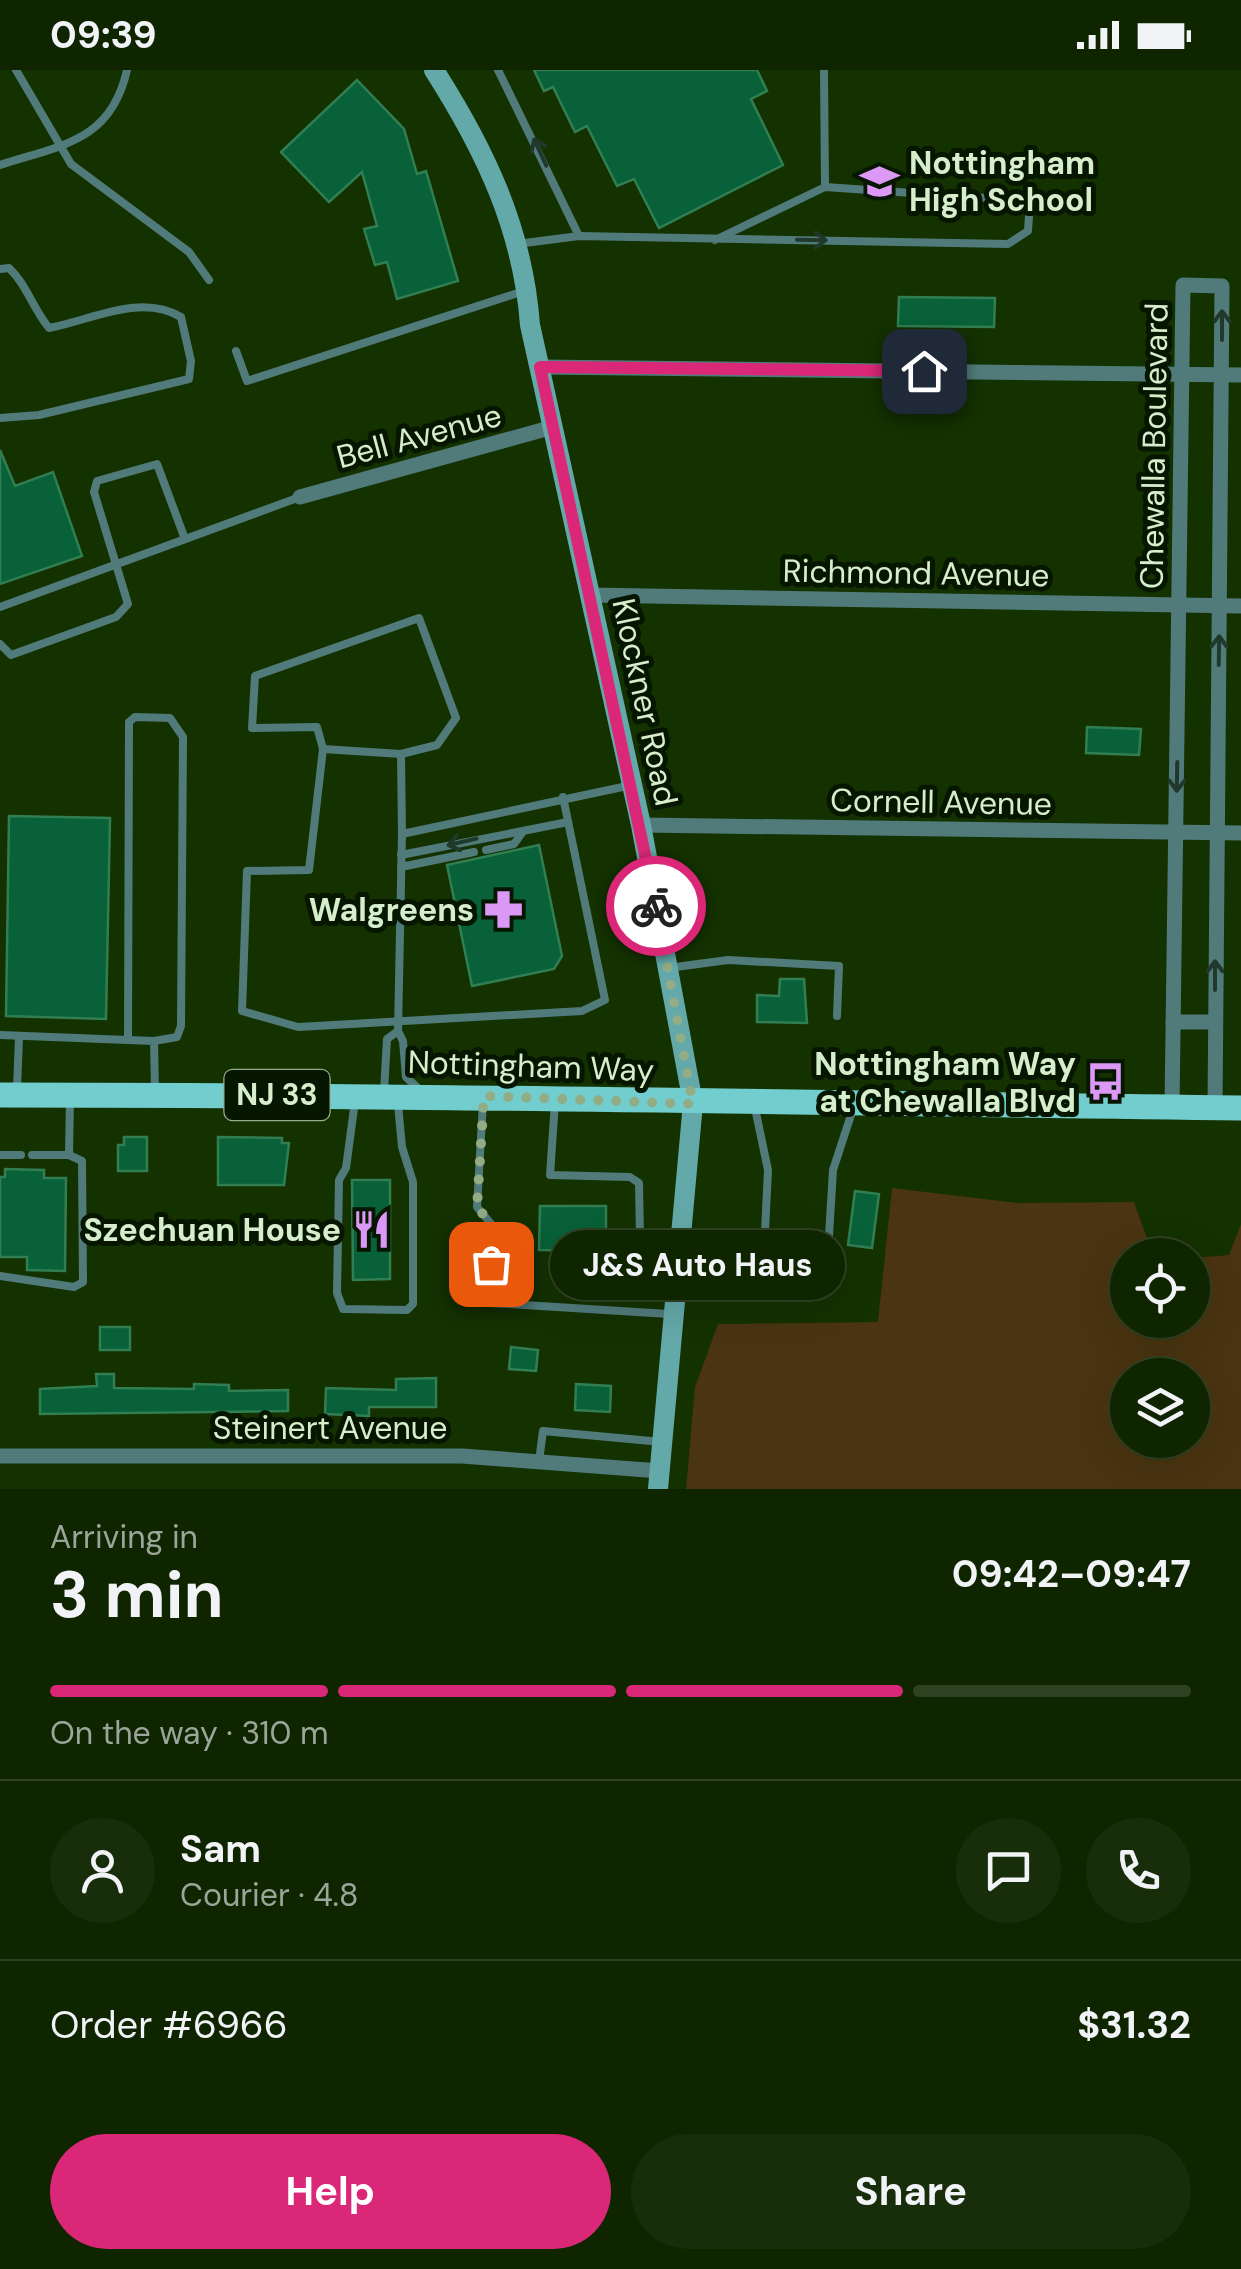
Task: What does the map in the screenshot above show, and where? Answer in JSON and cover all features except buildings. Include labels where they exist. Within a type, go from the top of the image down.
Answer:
[{"type":"main road","name":"Klockner Road","points":[[434,70],[488,161],[517,244],[540,367],[641,825],[693,1104],[659,1480]]},
{"type":"main road","name":"Nottingham Way","points":[[8,1094],[425,1095],[693,1104],[1241,1108]]},
{"type":"street","name":"Chewalla Boulevard","points":[[1172,1107],[1183,285],[1222,286],[1214,1107]]},
{"type":"street","points":[[540,367],[1241,375]]},
{"type":"street","name":"Bell Avenue","points":[[300,498],[553,427]]},
{"type":"street","name":"Richmond Avenue","points":[[590,595],[1241,606]]},
{"type":"street","name":"Cornell Avenue","points":[[641,825],[1241,833]]},
{"type":"street","points":[[1174,1022],[1215,1022]]},
{"type":"street","name":"Steinert Avenue","points":[[0,1456],[462,1456],[540,1461],[659,1480]]},
{"type":"lane","points":[[16,70],[60,146],[91,183],[189,252],[209,280]]},
{"type":"lane","points":[[0,165],[80,142],[111,112],[128,70]]},
{"type":"lane","points":[[498,70],[579,236]]},
{"type":"lane","points":[[824,70],[825,187]]},
{"type":"lane","points":[[517,244],[579,236],[714,240],[1008,244],[1028,231],[1030,201],[825,187],[714,240]]},
{"type":"lane","points":[[0,268],[9,268],[20,278],[33,310],[49,328],[136,306],[164,307],[181,318],[191,361],[189,378],[39,415],[0,418]]},
{"type":"lane","points":[[236,351],[247,381],[528,290]]},
{"type":"lane","points":[[0,644],[11,654],[116,618],[128,604],[94,492],[98,481],[157,464],[185,538]]},
{"type":"lane","points":[[0,607],[300,498]]},
{"type":"lane","points":[[324,749],[401,754],[437,744],[456,718],[419,618],[256,676],[252,728],[316,727],[324,749],[309,870],[247,871],[242,1012],[298,1027],[399,1026],[582,1011],[605,1000],[563,797]]},
{"type":"lane","points":[[0,1036],[154,1041],[177,1038],[181,1026],[183,737],[170,718],[154,716],[129,722],[128,1040]]},
{"type":"lane","points":[[401,754],[399,1026],[406,1077],[425,1095]]},
{"type":"lane","points":[[402,834],[563,797],[632,786]]},
{"type":"lane","points":[[402,855],[568,822]]},
{"type":"lane","points":[[486,850],[514,844],[522,833]]},
{"type":"lane","points":[[402,867],[474,852]]},
{"type":"lane","points":[[668,968],[728,960],[840,966],[837,1016]]},
{"type":"lane","points":[[356,1095],[346,1168],[339,1180],[337,1293],[343,1310],[407,1310],[413,1304],[413,1182],[390,1095],[387,1039],[399,1026]]},
{"type":"lane","points":[[8,1094],[19,1036]]},
{"type":"lane","points":[[154,1041],[155,1095]]},
{"type":"lane","points":[[68,1155],[70,1094]]},
{"type":"lane","points":[[484,1096],[477,1207],[492,1225],[491,1303],[674,1315]]},
{"type":"lane","points":[[555,1098],[550,1176],[630,1178],[639,1183],[642,1192],[640,1238],[681,1241]]},
{"type":"lane","points":[[754,1104],[768,1170],[763,1272]]},
{"type":"lane","points":[[678,1263],[823,1274],[827,1268],[833,1170],[855,1104]]},
{"type":"lane","points":[[0,1155],[21,1155]]},
{"type":"lane","points":[[0,1276],[74,1287],[83,1282],[82,1161],[68,1155],[32,1155]]},
{"type":"lane","points":[[540,1461],[543,1430],[662,1442]]},
{"type":"shaded area","points":[[892,1188],[1018,1203],[1134,1202],[1147,1238],[1110,1238],[1110,1338],[1210,1338],[1210,1257],[1229,1255],[1241,1224],[1241,1489],[686,1489],[695,1387],[718,1324],[878,1322]]},
{"type":"way so far","points":[[491,1264],[492,1225],[477,1207],[484,1096],[693,1104],[656,906]]},
{"type":"place","name":"Nottingham High School","points":[[879,181]]},
{"type":"place","name":"Walgreens","points":[[504,910]]},
{"type":"place","name":"Nottingham Way at Chewalla Blvd","points":[[1106,1082]]},
{"type":"place","name":"Szechuan House","points":[[371,1230]]},
{"type":"place","name":"J&S Auto Haus","points":[[491,1264]]},
{"type":"route","points":[[656,906],[540,367],[924,371]]}]
